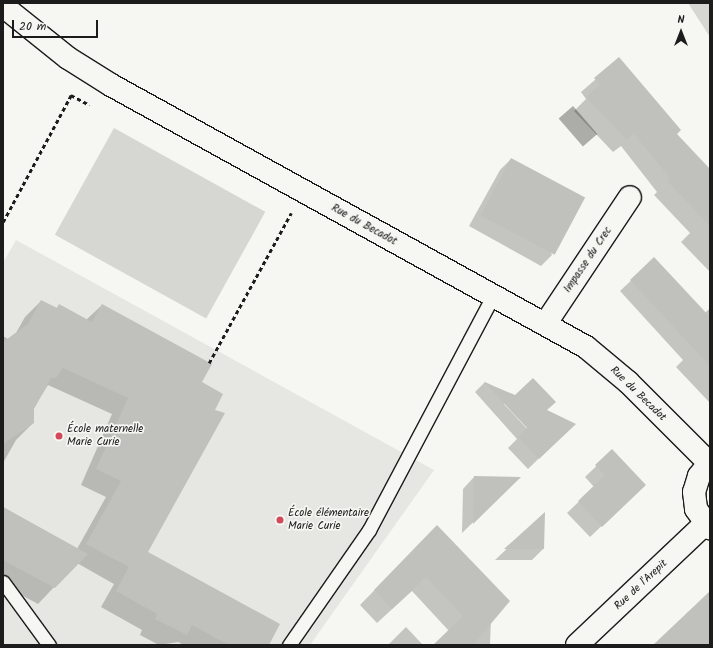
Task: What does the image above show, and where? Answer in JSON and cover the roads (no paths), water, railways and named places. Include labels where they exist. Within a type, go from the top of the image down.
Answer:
[{"type":"street","name":"Rue du Becadot","points":[[3,6],[68,58],[111,85],[493,296],[546,323],[586,347],[628,382],[710,462]]},
{"type":"street","name":"Impasse du Crec","points":[[546,323],[630,197]]},
{"type":"street","points":[[708,526],[696,509],[694,492],[699,476],[710,462]]},
{"type":"street","name":"Rue de l'Arepit","points":[[577,645],[708,526]]},
{"type":"lane","points":[[289,645],[369,530],[493,296]]},
{"type":"lane","points":[[3,582],[49,645]]},
{"type":"place","name":"École maternelle Marie Curie","points":[[59,436]]},
{"type":"place","name":"École élémentaire Marie Curie","points":[[280,520]]}]
